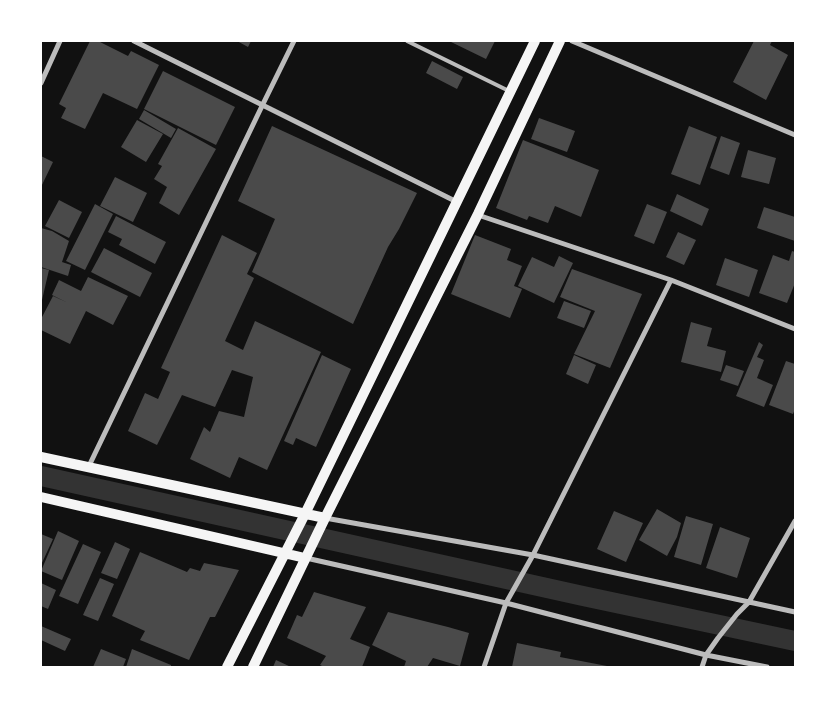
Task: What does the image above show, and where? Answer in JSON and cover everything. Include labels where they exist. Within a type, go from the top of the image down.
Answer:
[{"type":"main road","points":[[227,667],[305,514],[535,41]]},
{"type":"main road","points":[[253,667],[324,518],[478,214],[560,41]]},
{"type":"main road","points":[[41,457],[324,518]]},
{"type":"main road","points":[[41,498],[305,558]]},
{"type":"street","points":[[41,83],[60,41]]},
{"type":"street","points":[[134,41],[457,202]]},
{"type":"street","points":[[88,468],[294,41]]},
{"type":"street","points":[[572,41],[795,134]]},
{"type":"street","points":[[478,214],[671,280],[795,328]]},
{"type":"street","points":[[484,667],[506,603],[533,555],[671,280]]},
{"type":"street","points":[[324,518],[533,555],[795,612]]},
{"type":"street","points":[[702,667],[706,655],[718,638],[749,602],[795,521]]},
{"type":"street","points":[[305,558],[506,603],[706,655],[766,667]]},
{"type":"lane","points":[[407,41],[511,92]]},
{"type":"building","points":[[90,41],[98,41],[128,56],[131,51],[159,65],[137,109],[103,93],[85,129],[61,118],[66,108],[59,104]]},
{"type":"building","points":[[237,41],[251,41],[248,47]]},
{"type":"building","points":[[449,41],[495,41],[486,59]]},
{"type":"building","points":[[754,41],[772,41],[770,45],[788,55],[766,100],[733,82]]},
{"type":"building","points":[[432,61],[463,77],[457,89],[426,73]]},
{"type":"building","points":[[163,71],[235,107],[216,145],[144,109]]},
{"type":"building","points":[[144,110],[176,129],[171,138],[139,119]]},
{"type":"building","points":[[539,118],[575,131],[567,152],[531,139]]},
{"type":"building","points":[[137,120],[163,134],[146,162],[121,147]]},
{"type":"building","points":[[272,126],[417,193],[388,247],[353,324],[252,272],[275,219],[238,201]]},
{"type":"building","points":[[689,126],[717,137],[700,185],[671,174]]},
{"type":"building","points":[[178,128],[216,149],[179,215],[159,203],[167,187],[154,179],[162,166],[158,164]]},
{"type":"building","points":[[721,136],[740,143],[729,175],[710,168]]},
{"type":"building","points":[[523,140],[599,170],[581,217],[555,206],[548,223],[529,216],[527,220],[496,208]]},
{"type":"building","points":[[748,150],[776,158],[769,184],[741,177]]},
{"type":"building","points":[[41,156],[53,162],[41,187]]},
{"type":"building","points":[[115,177],[147,193],[133,222],[100,206]]},
{"type":"building","points":[[677,194],[709,209],[702,226],[670,211]]},
{"type":"building","points":[[59,200],[82,212],[69,238],[45,226]]},
{"type":"building","points":[[95,204],[113,214],[85,270],[66,261]]},
{"type":"building","points":[[647,204],[667,212],[654,244],[634,236]]},
{"type":"building","points":[[764,207],[795,217],[795,241],[757,228]]},
{"type":"building","points":[[116,216],[166,242],[155,264],[119,245],[122,239],[108,232]]},
{"type":"building","points":[[41,228],[52,231],[69,241],[62,262],[71,265],[68,276],[41,267]]},
{"type":"building","points":[[678,232],[696,240],[684,265],[666,257]]},
{"type":"building","points":[[222,235],[257,253],[247,274],[254,278],[225,341],[243,350],[255,321],[321,352],[267,470],[239,457],[230,478],[190,459],[204,427],[210,432],[219,411],[244,417],[253,377],[232,370],[215,407],[182,395],[157,445],[128,431],[145,393],[158,399],[170,372],[161,368]]},
{"type":"building","points":[[475,235],[511,249],[507,260],[522,266],[514,286],[522,289],[510,318],[451,294]]},
{"type":"building","points":[[104,248],[152,273],[140,297],[91,272]]},
{"type":"building","points":[[792,251],[795,252],[795,283],[787,303],[759,293],[773,255],[789,261]]},
{"type":"building","points":[[559,256],[573,263],[554,303],[518,286],[532,257],[554,267]]},
{"type":"building","points":[[725,258],[758,270],[749,297],[716,285]]},
{"type":"building","points":[[41,268],[49,270],[42,300],[41,300]]},
{"type":"building","points":[[572,269],[642,294],[610,368],[574,354],[595,311],[560,297]]},
{"type":"building","points":[[88,277],[128,296],[113,325],[86,311],[70,344],[41,330],[41,319],[53,296],[66,302],[52,295],[59,280],[81,291]]},
{"type":"building","points":[[564,301],[591,311],[584,328],[557,318]]},
{"type":"building","points":[[691,322],[712,328],[707,346],[726,351],[721,372],[681,362]]},
{"type":"building","points":[[759,342],[763,345],[757,357],[764,360],[757,378],[773,385],[764,407],[736,396]]},
{"type":"building","points":[[322,355],[351,369],[316,447],[296,438],[293,445],[284,441]]},
{"type":"building","points":[[574,355],[596,365],[588,384],[566,374]]},
{"type":"building","points":[[786,361],[795,364],[795,409],[793,414],[769,405]]},
{"type":"building","points":[[726,365],[744,371],[738,386],[720,380]]},
{"type":"building","points":[[657,509],[681,523],[677,537],[667,556],[639,540]]},
{"type":"building","points":[[614,511],[643,523],[626,562],[597,549]]},
{"type":"building","points":[[686,516],[713,524],[701,565],[674,557]]},
{"type":"building","points":[[720,527],[750,538],[737,578],[706,568]]},
{"type":"building","points":[[58,531],[79,541],[62,580],[41,571]]},
{"type":"building","points":[[41,534],[53,539],[41,565]]},
{"type":"building","points":[[115,542],[130,549],[117,579],[101,573]]},
{"type":"building","points":[[83,544],[101,552],[78,604],[59,596]]},
{"type":"building","points":[[140,552],[187,572],[190,568],[200,571],[204,563],[239,570],[215,617],[210,617],[189,660],[140,640],[145,631],[112,616]]},
{"type":"building","points":[[100,578],[114,584],[98,621],[83,615]]},
{"type":"building","points":[[41,583],[56,590],[48,609],[41,606]]},
{"type":"building","points":[[314,592],[366,607],[350,639],[370,647],[362,667],[324,667],[320,665],[326,656],[287,638],[297,615],[302,617]]},
{"type":"building","points":[[388,612],[469,633],[460,666],[433,658],[427,667],[404,667],[406,661],[372,645]]},
{"type":"building","points":[[41,626],[71,639],[65,651],[41,640]]},
{"type":"building","points":[[517,643],[561,652],[560,657],[607,667],[512,667]]},
{"type":"building","points":[[101,649],[126,659],[123,667],[93,667]]},
{"type":"building","points":[[132,649],[171,665],[171,667],[126,667]]},
{"type":"building","points":[[276,660],[291,667],[273,667]]},
{"type":"waterway","points":[[41,476],[795,641]]}]
